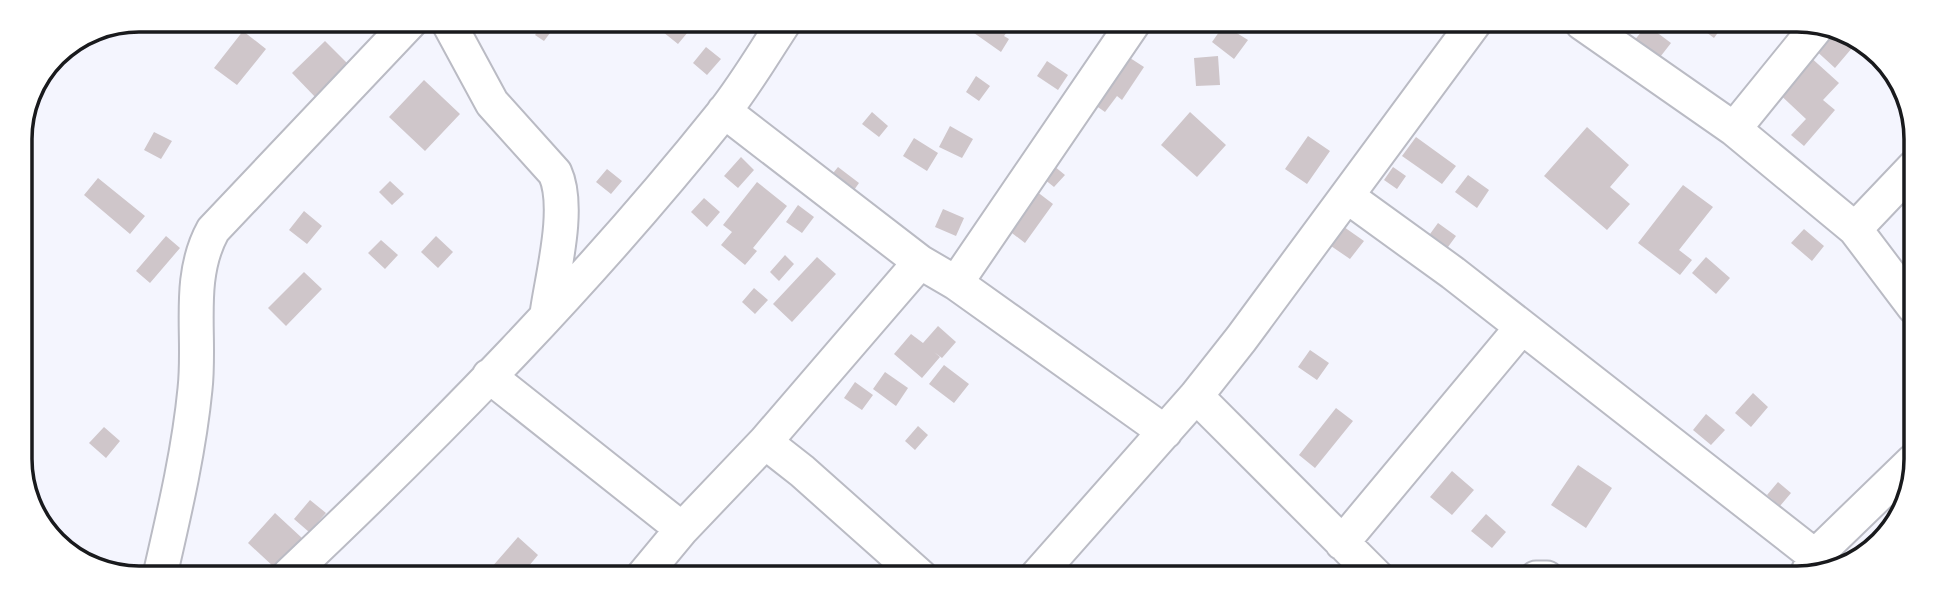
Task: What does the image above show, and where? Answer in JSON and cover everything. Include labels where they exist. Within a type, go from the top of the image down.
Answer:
[{"type":"street","points":[[162,566],[195,388],[197,274],[202,251],[213,230],[402,31]]},
{"type":"street","points":[[452,31],[492,103],[555,173],[560,183],[559,226],[547,314]]},
{"type":"street","points":[[759,31],[760,57]]},
{"type":"street","points":[[299,566],[404,467],[547,314],[724,111],[778,31]]},
{"type":"street","points":[[956,283],[1129,31]]},
{"type":"street","points":[[1046,566],[1196,396],[1348,197],[1468,31]]},
{"type":"street","points":[[1593,31],[1734,129],[1855,229],[1904,294]]},
{"type":"street","points":[[1734,129],[1812,32]]},
{"type":"street","points":[[724,111],[920,262],[956,283],[1165,432]]},
{"type":"street","points":[[1855,229],[1904,178]]},
{"type":"street","points":[[1348,197],[1522,327],[1808,565]]},
{"type":"street","points":[[661,566],[682,529],[765,442],[920,262]]},
{"type":"street","points":[[1342,543],[1522,327]]},
{"type":"street","points":[[489,376],[682,529]]},
{"type":"street","points":[[1196,396],[1366,566]]},
{"type":"street","points":[[765,442],[802,471],[909,566]]},
{"type":"street","points":[[1812,565],[1904,470]]},
{"type":"building","points":[[243,31],[266,49],[237,85],[214,68]]},
{"type":"building","points":[[538,31],[550,33],[544,41],[535,35]]},
{"type":"building","points":[[687,31],[688,32],[678,44],[663,32]]},
{"type":"building","points":[[1008,31],[1004,36],[1009,39],[1001,52],[974,33]]},
{"type":"building","points":[[1220,31],[1234,31],[1248,40],[1234,59],[1212,42]]},
{"type":"building","points":[[1642,31],[1655,31],[1671,43],[1657,61],[1633,42]]},
{"type":"building","points":[[1705,31],[1719,31],[1714,38]]},
{"type":"building","points":[[1823,35],[1852,48],[1835,68],[1812,47]]},
{"type":"building","points":[[325,41],[351,67],[317,99],[292,73]]},
{"type":"building","points":[[706,47],[721,59],[707,75],[693,63]]},
{"type":"building","points":[[1808,55],[1839,83],[1823,100],[1835,110],[1804,146],[1791,135],[1806,119],[1776,91]]},
{"type":"building","points":[[1127,56],[1144,67],[1122,100],[1117,96],[1105,112],[1095,105]]},
{"type":"building","points":[[1218,56],[1220,85],[1196,86],[1194,58]]},
{"type":"building","points":[[1047,61],[1068,75],[1058,90],[1037,76]]},
{"type":"building","points":[[976,76],[990,86],[979,101],[966,92]]},
{"type":"building","points":[[424,80],[460,114],[425,151],[389,117]]},
{"type":"building","points":[[872,112],[888,126],[879,137],[862,124]]},
{"type":"building","points":[[1190,112],[1226,145],[1197,177],[1161,145]]},
{"type":"building","points":[[950,126],[973,139],[962,158],[939,147]]},
{"type":"building","points":[[1587,127],[1629,165],[1610,187],[1630,204],[1607,230],[1544,176]]},
{"type":"building","points":[[154,132],[172,141],[161,159],[144,150]]},
{"type":"building","points":[[1308,136],[1330,151],[1307,184],[1285,169]]},
{"type":"building","points":[[1416,137],[1456,166],[1442,184],[1402,156]]},
{"type":"building","points":[[914,138],[938,153],[927,171],[903,156]]},
{"type":"building","points":[[741,157],[754,170],[738,188],[724,176]]},
{"type":"building","points":[[1054,166],[1065,175],[1054,187],[1044,179]]},
{"type":"building","points":[[838,167],[859,183],[847,200],[825,183]]},
{"type":"building","points":[[1393,167],[1406,176],[1397,189],[1384,180]]},
{"type":"building","points":[[607,169],[622,181],[611,194],[596,182]]},
{"type":"building","points":[[1468,175],[1489,190],[1477,208],[1455,192]]},
{"type":"building","points":[[98,178],[145,216],[130,234],[84,195]]},
{"type":"building","points":[[390,181],[404,194],[392,205],[379,192]]},
{"type":"building","points":[[757,182],[787,206],[753,248],[757,251],[745,265],[721,245],[732,232],[723,225]]},
{"type":"building","points":[[1683,185],[1713,207],[1679,250],[1692,260],[1680,275],[1638,243]]},
{"type":"building","points":[[1036,191],[1053,204],[1025,243],[1008,230]]},
{"type":"building","points":[[704,198],[720,212],[707,227],[691,212]]},
{"type":"building","points":[[798,205],[814,217],[802,233],[786,222]]},
{"type":"building","points":[[943,209],[964,218],[956,236],[935,227]]},
{"type":"building","points":[[304,211],[322,226],[307,244],[289,230]]},
{"type":"building","points":[[1438,223],[1456,236],[1440,258],[1422,245]]},
{"type":"building","points":[[1344,227],[1364,241],[1350,259],[1331,246]]},
{"type":"building","points":[[1804,229],[1824,246],[1812,261],[1791,243]]},
{"type":"building","points":[[166,236],[180,248],[150,283],[136,271]]},
{"type":"building","points":[[436,236],[453,252],[438,268],[421,252]]},
{"type":"building","points":[[381,240],[398,255],[385,269],[368,253]]},
{"type":"building","points":[[785,255],[794,264],[779,281],[770,272]]},
{"type":"building","points":[[817,257],[836,274],[792,322],[773,304]]},
{"type":"building","points":[[1706,257],[1730,278],[1716,294],[1692,273]]},
{"type":"building","points":[[304,272],[322,289],[286,326],[268,308]]},
{"type":"building","points":[[754,288],[768,300],[755,314],[742,302]]},
{"type":"building","points":[[938,326],[956,342],[942,358],[934,352],[940,357],[922,378],[894,354],[911,334],[923,343]]},
{"type":"building","points":[[1310,350],[1329,363],[1317,380],[1298,367]]},
{"type":"building","points":[[944,365],[969,384],[954,403],[929,384]]},
{"type":"building","points":[[885,372],[908,388],[896,406],[873,389]]},
{"type":"building","points":[[855,382],[873,395],[862,410],[844,398]]},
{"type":"building","points":[[1753,393],[1768,407],[1751,427],[1735,413]]},
{"type":"building","points":[[1336,408],[1353,421],[1315,468],[1299,455]]},
{"type":"building","points":[[1706,414],[1725,430],[1711,445],[1693,430]]},
{"type":"building","points":[[918,426],[928,435],[915,450],[905,441]]},
{"type":"building","points":[[104,427],[120,441],[106,458],[89,443]]},
{"type":"building","points":[[1578,465],[1612,488],[1586,528],[1551,505]]},
{"type":"building","points":[[1452,471],[1474,490],[1452,515],[1430,497]]},
{"type":"building","points":[[1778,482],[1791,493],[1780,506],[1767,495]]},
{"type":"building","points":[[310,500],[326,513],[309,532],[294,519]]},
{"type":"building","points":[[275,513],[302,538],[277,566],[273,566],[248,543]]},
{"type":"building","points":[[1486,514],[1506,532],[1492,548],[1471,531]]},
{"type":"building","points":[[518,537],[538,555],[529,566],[493,566]]}]
